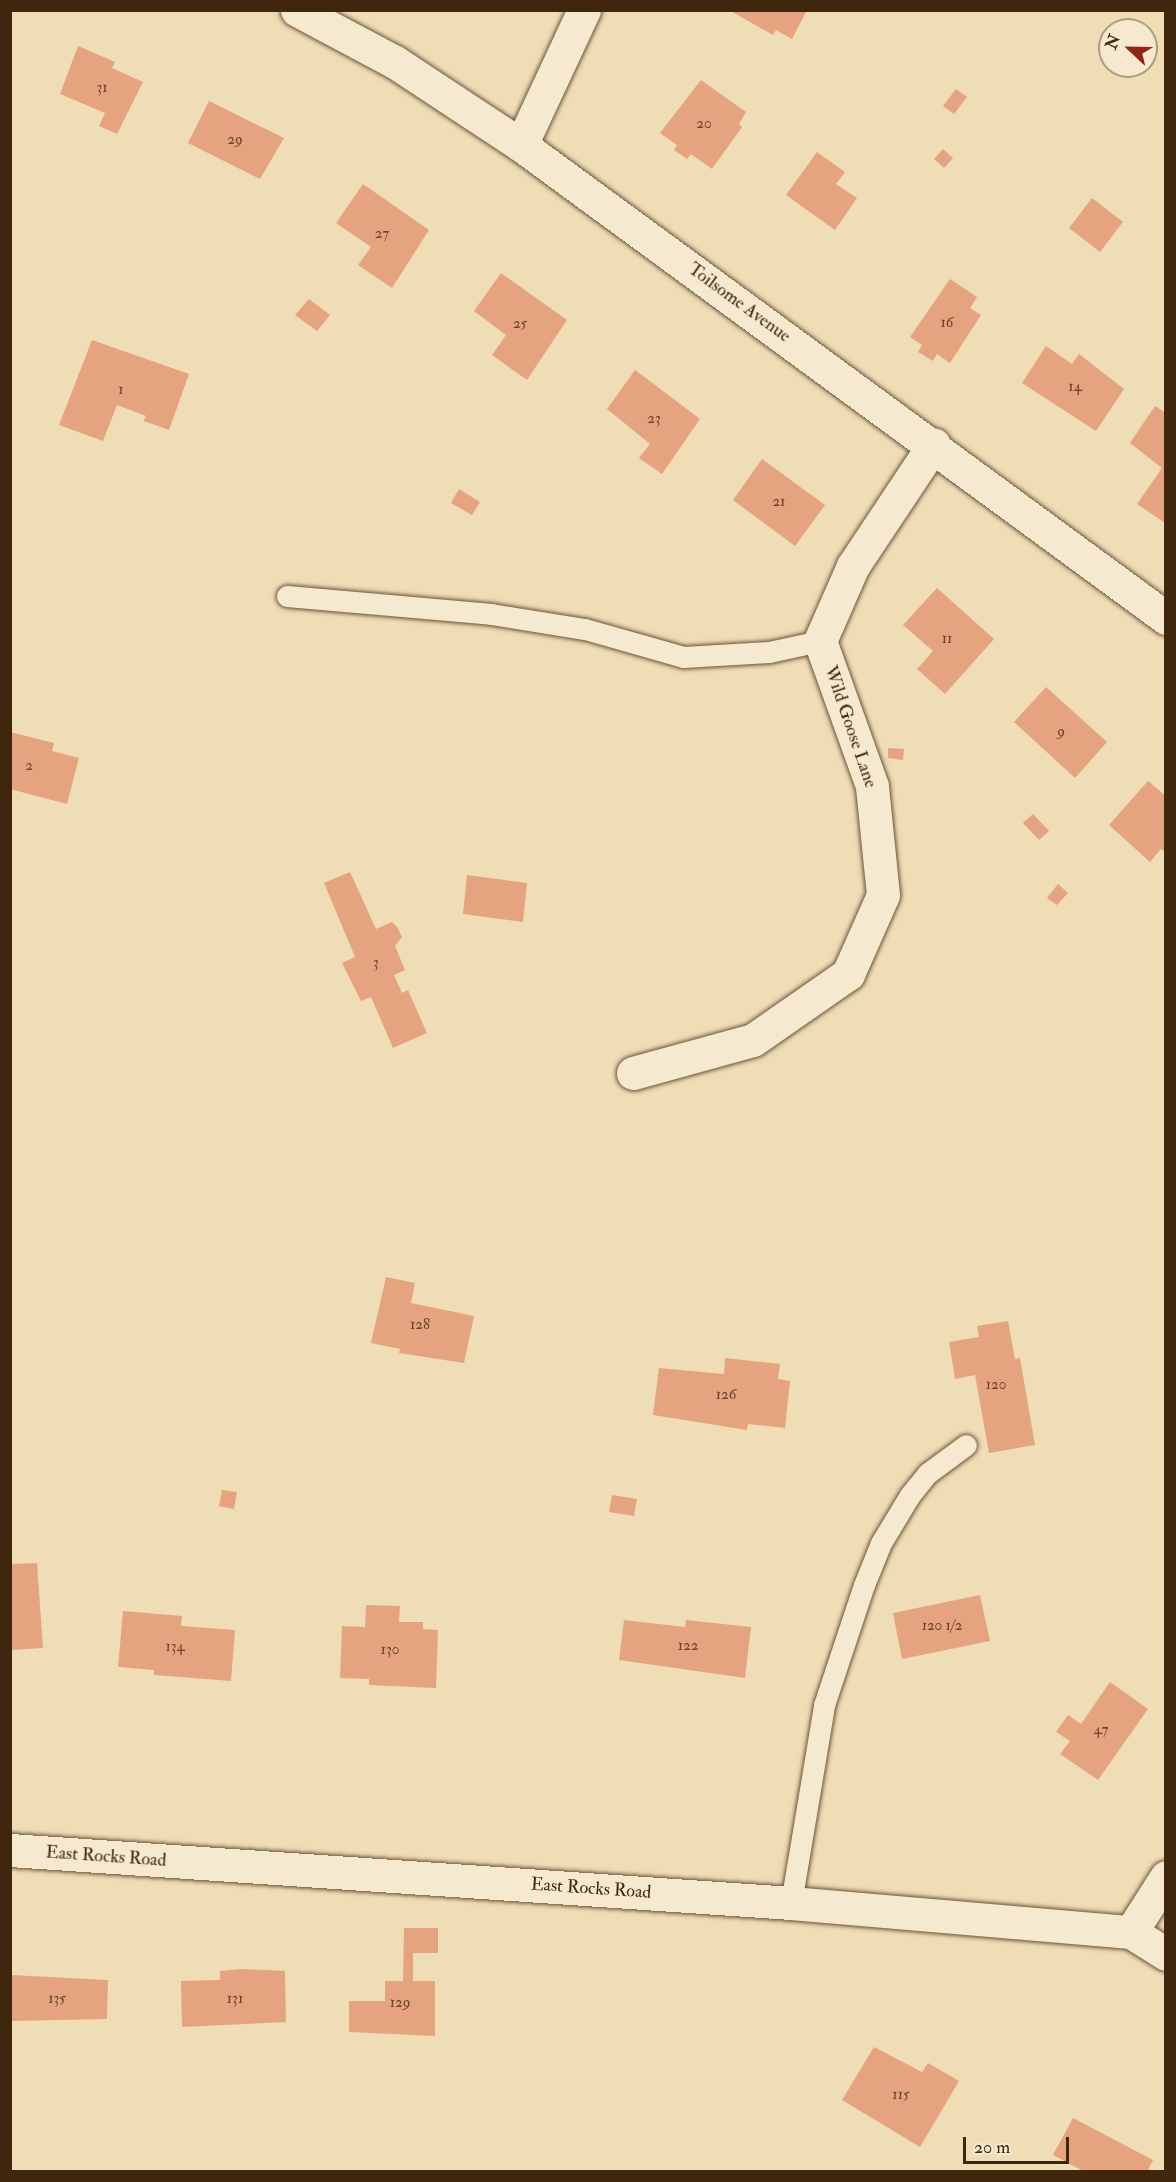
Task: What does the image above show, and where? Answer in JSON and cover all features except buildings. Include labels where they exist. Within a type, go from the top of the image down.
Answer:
[{"type":"street","name":"Toilsome Avenue","points":[[297,10],[395,62],[521,145],[934,444],[1166,618]]},
{"type":"street","points":[[521,145],[584,10]]},
{"type":"street","points":[[820,641],[853,566],[934,444]]},
{"type":"street","name":"Wild Goose Lane","points":[[633,1073],[753,1040],[848,974],[883,895],[872,786],[820,641]]},
{"type":"street","name":"East Rocks Road","points":[[10,1850],[791,1903],[1131,1932],[1166,1954]]},
{"type":"street","points":[[1131,1932],[1166,1876]]},
{"type":"lane","points":[[287,596],[491,614],[585,629],[683,657],[769,651],[820,641]]},
{"type":"lane","points":[[791,1903],[824,1705],[864,1585],[881,1543],[910,1495],[928,1473],[966,1445]]}]
